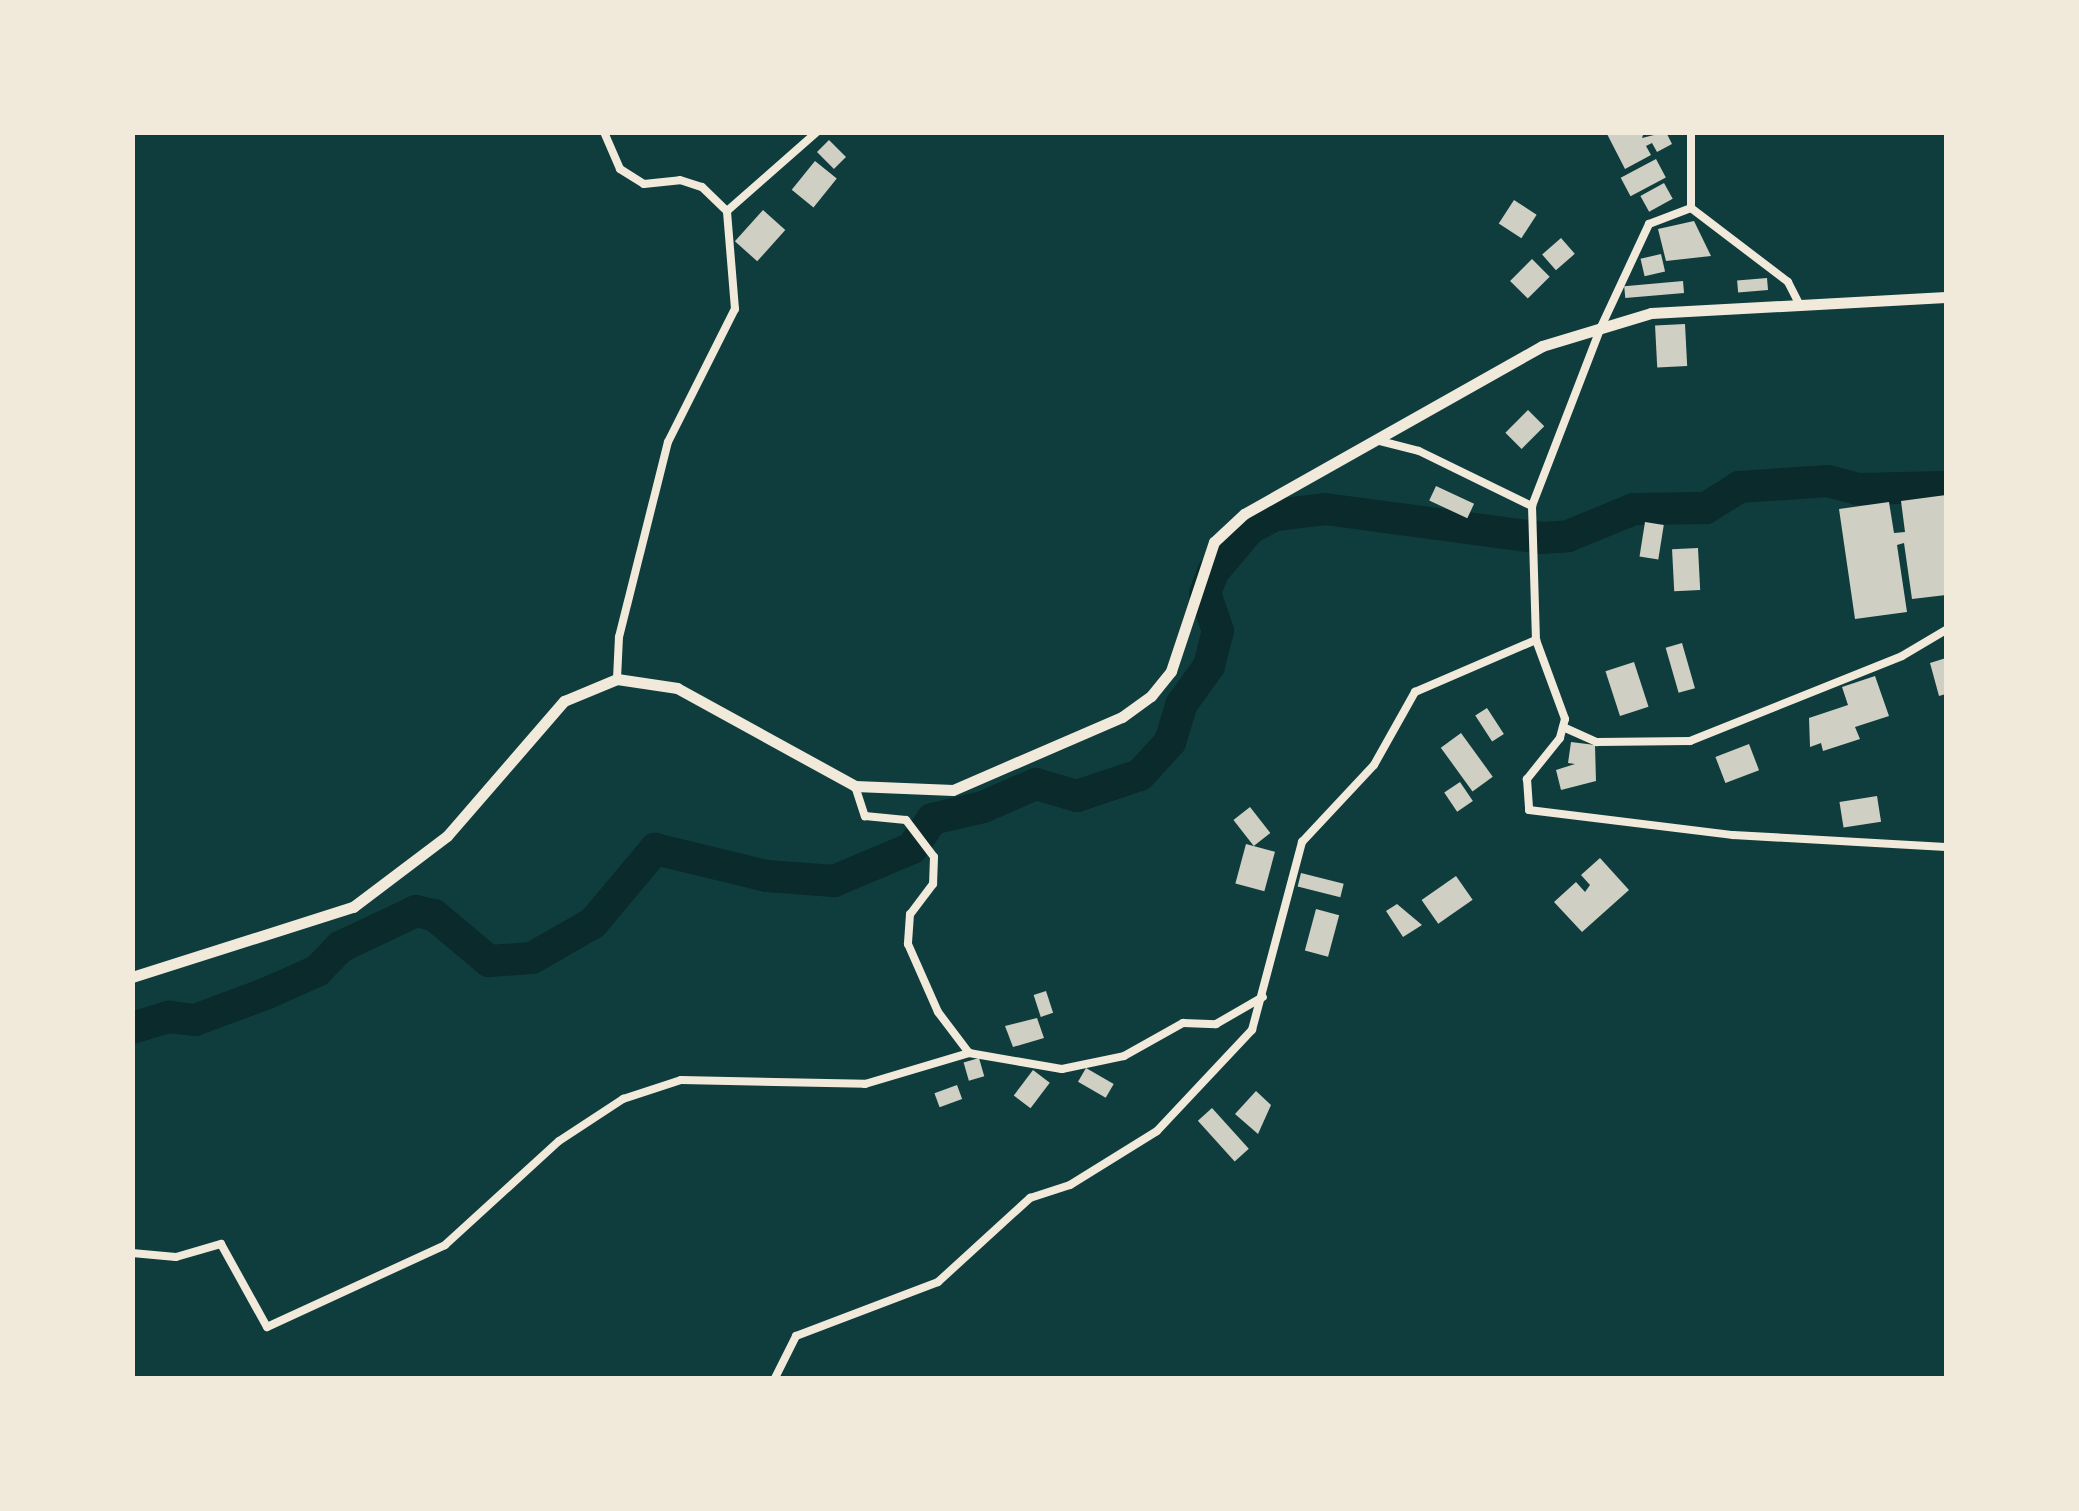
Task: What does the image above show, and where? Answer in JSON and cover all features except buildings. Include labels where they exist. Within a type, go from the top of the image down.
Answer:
[{"type":"main road","points":[[132,977],[303,928],[366,899],[447,836],[564,701],[617,679],[677,688],[855,786],[953,790],[1122,716],[1151,696],[1171,671],[1214,542],[1244,514],[1542,346],[1652,313],[1946,296]]},
{"type":"street","points":[[604,132],[620,169],[644,184],[680,180],[702,186],[727,212],[735,309],[668,442],[618,638],[617,679]]},
{"type":"street","points":[[727,212],[817,132]]},
{"type":"street","points":[[1691,208],[1692,132]]},
{"type":"street","points":[[1691,208],[1788,282],[1799,304]]},
{"type":"street","points":[[1691,208],[1650,224],[1601,327],[1532,506],[1536,640],[1558,692],[1563,727],[1527,778],[1528,810],[1544,816],[1946,846]]},
{"type":"street","points":[[1372,439],[1419,452],[1532,506]]},
{"type":"street","points":[[1563,727],[1597,742],[1690,741],[1902,656],[1946,630]]},
{"type":"street","points":[[775,1378],[796,1336],[938,1282],[1030,1198],[1070,1185],[1157,1131],[1252,1030],[1302,842],[1374,765],[1414,692],[1536,640]]},
{"type":"street","points":[[855,786],[865,816],[906,820],[934,857],[932,884],[910,914],[908,944],[938,1012],[970,1054]]},
{"type":"street","points":[[132,1253],[176,1258],[221,1244],[268,1327],[444,1245],[559,1141],[624,1099],[681,1080],[864,1084],[970,1054],[1062,1068],[1124,1056],[1183,1023],[1216,1024],[1264,996]]},
{"type":"waterway","points":[[132,1028],[169,1017],[195,1020],[265,994],[317,971],[340,947],[416,911],[434,915],[489,961],[532,958],[593,923],[655,849],[767,876],[834,881],[912,848],[932,819],[983,807],[1036,784],[1077,796],[1140,775],[1170,742],[1181,705],[1209,666],[1218,631],[1205,593],[1213,572],[1250,528],[1276,515],[1325,509],[1542,538],[1568,536],[1634,509],[1706,508],[1739,487],[1828,481],[1858,489],[1946,487]]}]
